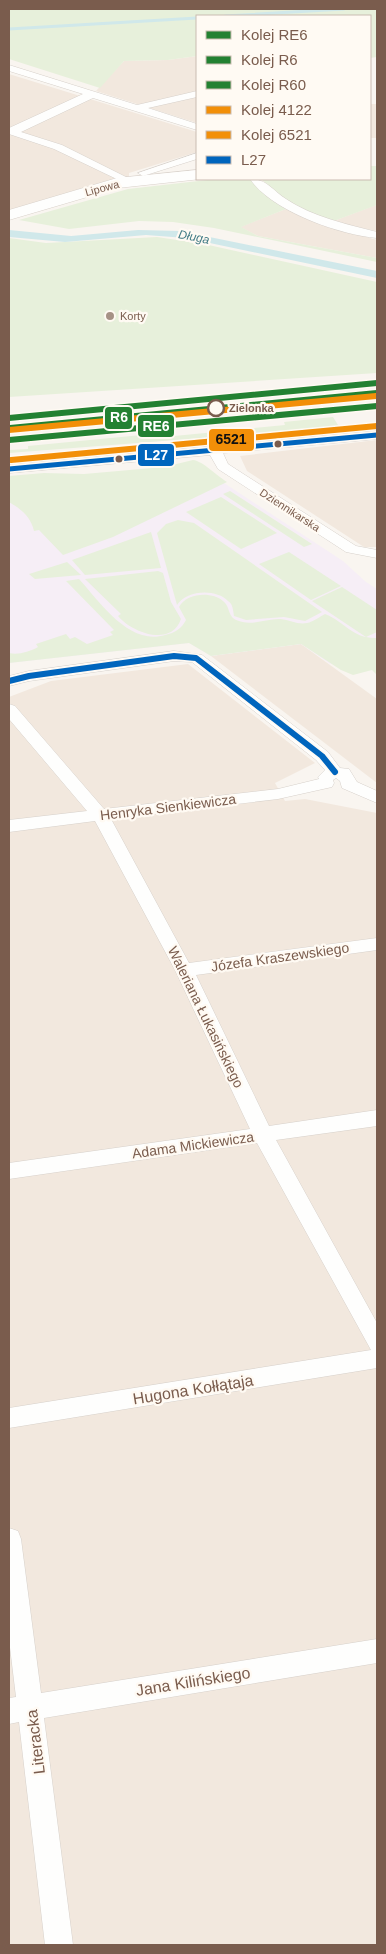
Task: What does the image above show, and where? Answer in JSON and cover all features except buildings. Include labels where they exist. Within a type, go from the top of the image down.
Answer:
[{"type":"street","points":[[9,68],[196,127]]},
{"type":"street","points":[[10,131],[92,94]]},
{"type":"street","points":[[136,108],[196,94]]},
{"type":"street","points":[[10,131],[136,177],[196,156]]},
{"type":"street","name":"Lipowa","points":[[9,214],[136,177],[196,175]]},
{"type":"street","points":[[256,180],[290,208],[327,224],[376,235]]},
{"type":"street","points":[[9,469],[377,435]]},
{"type":"street","name":"Dziennikarska","points":[[214,450],[223,466],[351,549],[377,554]]},
{"type":"street","points":[[9,681],[29,676],[174,656],[196,658],[322,756],[331,778]]},
{"type":"street","name":"Waleriana Łukasińskiego","points":[[9,709],[100,815],[184,970],[263,1134],[377,1346]]},
{"type":"street","name":"Henryka Sienkiewicza","points":[[9,826],[278,794],[331,778],[337,788],[348,784],[377,798]]},
{"type":"street","name":"Józefa Kraszewskiego","points":[[184,970],[377,944]]},
{"type":"street","name":"Adama Mickiewicza","points":[[9,1171],[377,1118]]},
{"type":"street","name":"Hugona Kołłątaja","points":[[9,1418],[377,1346]]},
{"type":"street","name":"Literacka","points":[[9,1539],[20,1710],[59,1945]]},
{"type":"street","name":"Jana Kilińskiego","points":[[20,1710],[377,1651]]},
{"type":"shaded area","points":[[196,56],[196,123],[96,91],[124,61],[168,60]]},
{"type":"shaded area","points":[[9,74],[196,132],[196,152],[129,173],[129,181],[9,214]]},
{"type":"shaded area","points":[[371,104],[377,104],[377,138],[371,138]]},
{"type":"shaded area","points":[[376,205],[377,231],[331,222]]},
{"type":"shaded area","points":[[286,209],[323,225],[377,240],[377,258],[258,236],[240,227]]},
{"type":"shaded area","points":[[377,440],[377,547],[364,547],[247,471],[240,456]]},
{"type":"shaded area","points":[[224,483],[343,561],[366,582],[377,589],[377,642],[330,664],[301,644],[211,656],[189,643],[9,663],[9,494]]},
{"type":"shaded area","points":[[301,644],[377,699],[377,783],[211,656]]},
{"type":"shaded area","points":[[188,664],[315,763],[275,783],[285,801],[305,799],[377,813],[377,1945],[9,1945],[9,697],[51,681]]},
{"type":"green space","points":[[9,9],[377,9],[377,57],[371,58],[371,15],[196,15],[196,56],[168,60],[124,61],[100,88],[9,59]]},
{"type":"green space","points":[[371,166],[377,166],[377,205],[331,222],[294,207],[262,180],[371,180]]},
{"type":"green space","points":[[207,180],[252,180],[271,199],[286,209],[241,227],[258,236],[377,258],[377,262],[214,228],[173,222],[139,221],[69,229],[19,220],[128,189]]},
{"type":"green space","points":[[157,237],[204,244],[377,282],[377,373],[9,397],[9,238],[46,243]]},
{"type":"green space","points":[[333,417],[338,425],[356,426],[9,453],[9,450],[28,449],[28,446],[162,433],[164,437],[285,425],[284,422]]},
{"type":"green space","points":[[193,460],[206,466],[227,482],[113,537],[63,555],[39,530],[34,531],[31,522],[25,514],[9,502],[9,476],[44,473],[84,474],[164,467]]},
{"type":"green space","points":[[230,491],[312,544],[304,547],[223,494]]},
{"type":"green space","points":[[221,497],[277,533],[241,549],[186,512]]},
{"type":"green space","points":[[178,520],[194,523],[322,612],[305,621],[284,617],[246,620],[234,616],[233,607],[223,597],[201,592],[187,596],[177,605],[157,533],[166,524]]},
{"type":"green space","points":[[151,532],[161,568],[85,575],[72,560]]},
{"type":"green space","points":[[289,552],[341,586],[311,600],[259,564]]},
{"type":"green space","points":[[67,562],[81,575],[35,579],[29,574]]},
{"type":"green space","points":[[158,571],[163,573],[171,602],[181,619],[176,628],[169,633],[160,635],[141,632],[124,622],[118,616],[121,614],[85,579]]},
{"type":"green space","points":[[79,579],[116,620],[139,634],[152,637],[169,634],[180,628],[186,620],[179,607],[182,602],[193,596],[200,595],[212,596],[223,601],[235,620],[244,622],[281,619],[304,623],[312,622],[325,614],[355,633],[369,638],[377,638],[377,675],[372,670],[353,675],[341,670],[301,644],[211,656],[189,643],[9,663],[9,653],[27,652],[38,647],[36,644],[66,634],[70,639],[75,637],[87,644],[113,635],[110,632],[114,630],[66,581]]},
{"type":"green space","points":[[342,587],[377,610],[377,632],[366,637],[312,601]]},
{"type":"water","name":"Długa","points":[[9,230],[71,236],[138,230],[180,231],[377,271],[377,278],[186,238],[146,235],[65,242],[9,237]]},
{"type":"waterway","points":[[242,15],[344,9]]},
{"type":"waterway","points":[[9,29],[196,18]]},
{"type":"rail line","name":"R60","points":[[9,418],[377,383]]},
{"type":"rail line","name":"R6","points":[[10,428],[377,393]]},
{"type":"rail line","name":"4122","points":[[9,430],[376,396]]},
{"type":"rail line","name":"RE6","points":[[9,440],[377,406]]},
{"type":"rail line","name":"6521","points":[[11,460],[377,426]]},
{"type":"transit line","name":"L27","points":[[9,469],[377,435]]},
{"type":"transit line","name":"L27","points":[[9,681],[29,676],[174,656],[196,658],[322,756],[335,772]]},
{"type":"place","name":"Korty","points":[[110,316]]},
{"type":"place","name":"Zielonka","points":[[216,408]]}]
